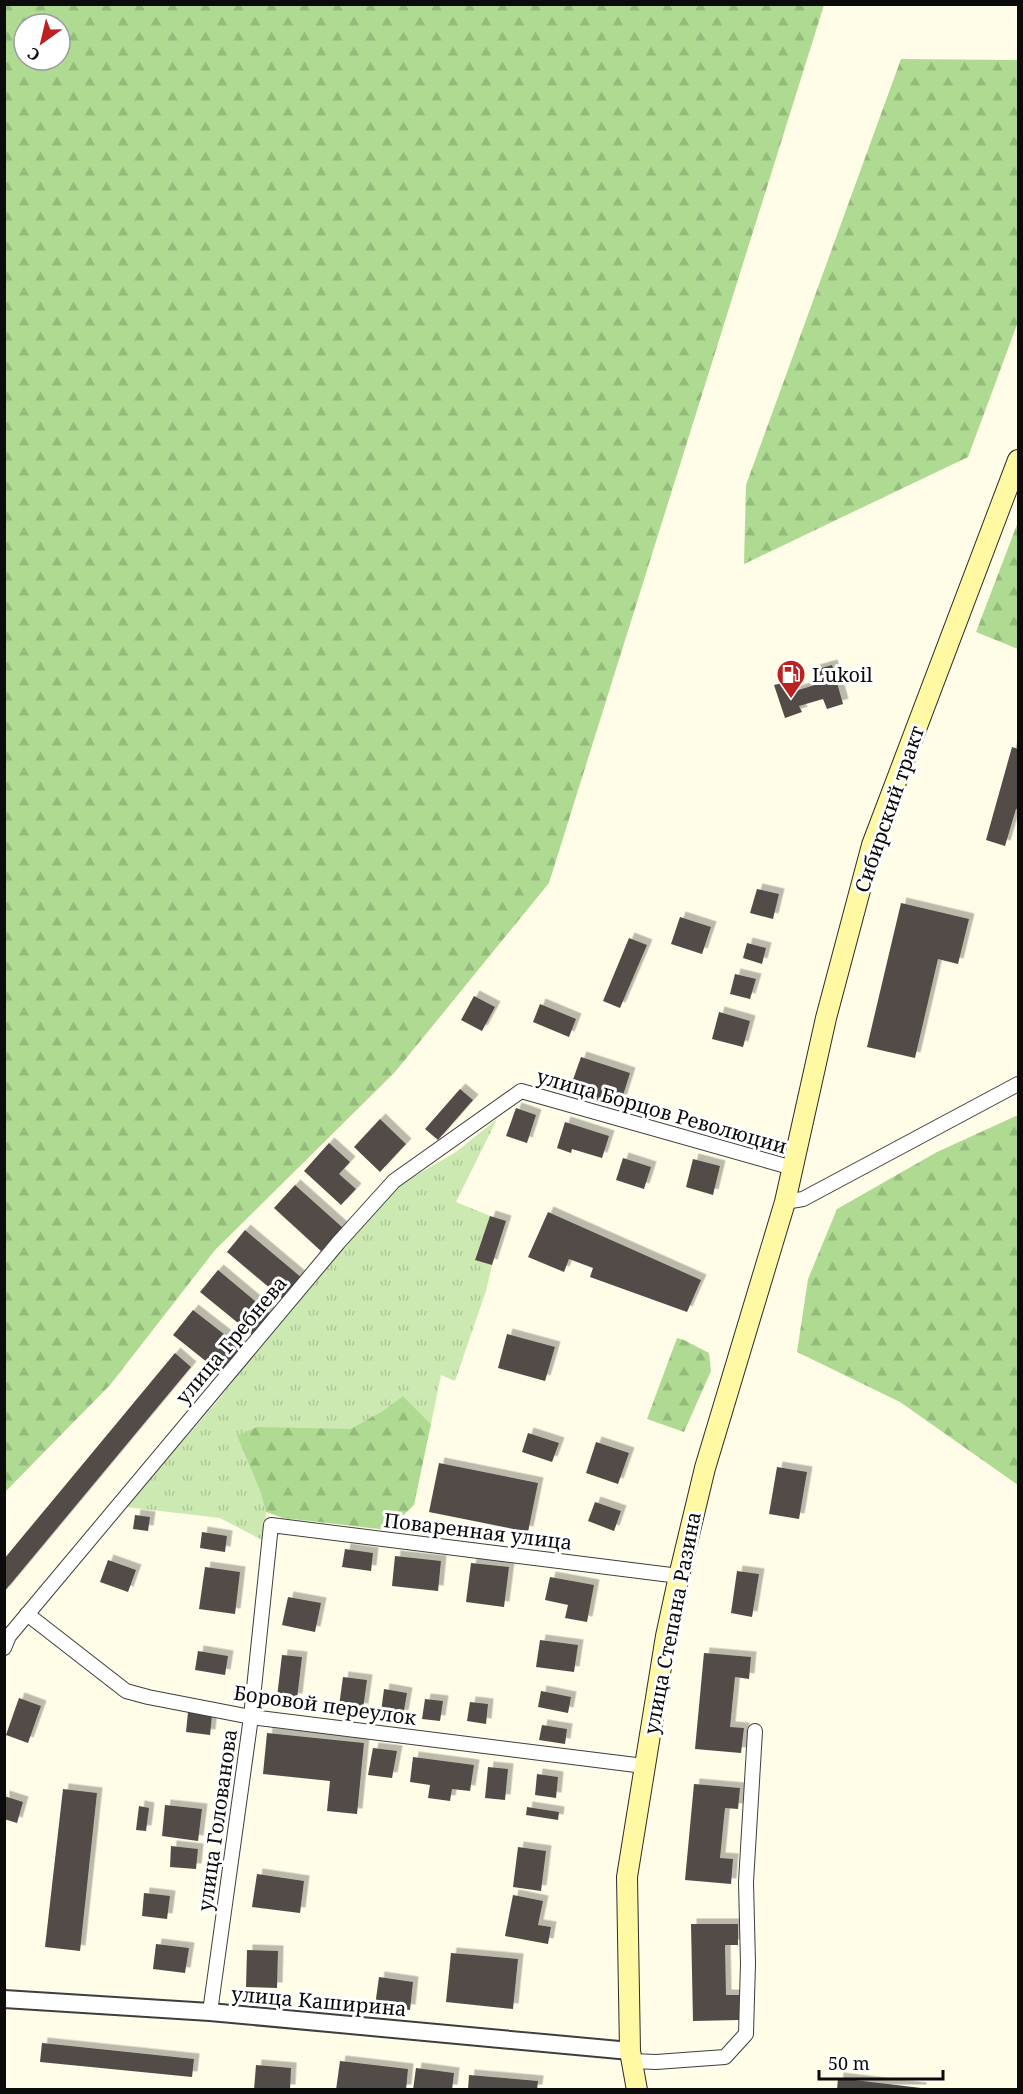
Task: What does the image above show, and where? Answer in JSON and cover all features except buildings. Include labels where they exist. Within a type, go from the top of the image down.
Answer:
[{"type":"main road","name":"Сибирский тракт","points":[[793,1168],[826,1018],[872,845],[1018,460]]},
{"type":"main road","name":"улица Степана Разина","points":[[637,2090],[631,2056],[627,1877],[644,1766],[666,1636],[705,1468],[785,1202],[793,1168]]},
{"type":"street","points":[[785,1202],[803,1199],[1018,1084]]},
{"type":"street","name":"улица Борцов Революции","points":[[521,1091],[793,1168]]},
{"type":"street","name":"улица Гребнева","points":[[4,1648],[9,1636],[27,1614],[338,1243],[394,1181],[521,1091]]},
{"type":"street","name":"Поваренная улица","points":[[272,1525],[679,1576]]},
{"type":"street","name":"улица Голованова","points":[[210,2012],[251,1717],[272,1525]]},
{"type":"street","name":"Боровой переулок","points":[[27,1614],[126,1691],[148,1697],[251,1717],[644,1766]]},
{"type":"street","points":[[631,2056],[656,2062],[725,2056],[746,2034],[748,1963],[746,1882],[755,1731]]},
{"type":"street","name":"улица Каширина","points":[[4,1999],[210,2012],[631,2056]]},
{"type":"green space","points":[[5,4],[824,5],[549,883],[395,1072],[215,1250],[110,1385],[5,1492]]},
{"type":"green space","points":[[901,59],[1018,60],[1018,322],[968,457],[744,564],[746,485]]},
{"type":"green space","points":[[1018,522],[1018,649],[976,632]]},
{"type":"green space","points":[[1018,1115],[1018,1485],[900,1402],[797,1352],[808,1279],[837,1209],[937,1152]]},
{"type":"green space","points":[[497,1119],[456,1202],[490,1216],[475,1259],[492,1265],[486,1291],[455,1381],[441,1375],[431,1424],[403,1396],[381,1412],[350,1429],[304,1430],[237,1436],[260,1491],[266,1512],[264,1541],[220,1518],[126,1507],[214,1405],[303,1294],[396,1187],[456,1152]]},
{"type":"green space","points":[[677,1338],[709,1353],[711,1371],[684,1432],[647,1419]]},
{"type":"green space","points":[[403,1396],[431,1424],[414,1505],[388,1530],[283,1518],[266,1512],[260,1491],[237,1436],[257,1427],[350,1429],[381,1412]]},
{"type":"place","name":"Lukoil","points":[[791,700]]}]
